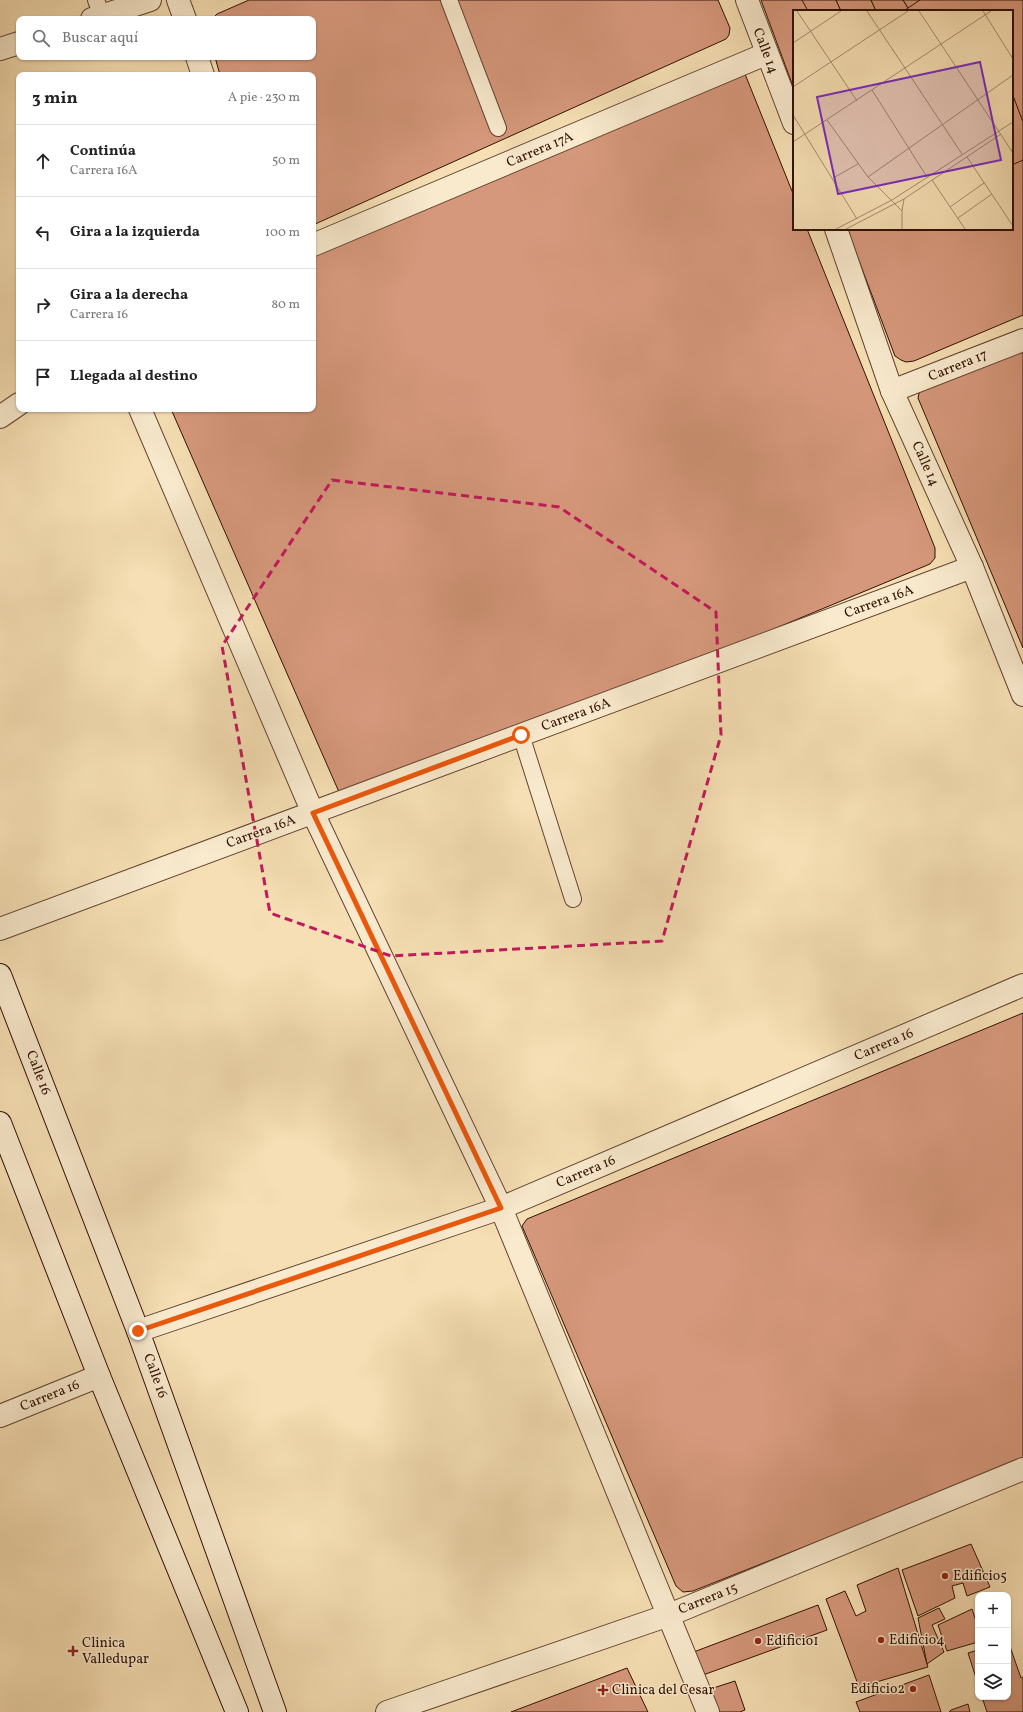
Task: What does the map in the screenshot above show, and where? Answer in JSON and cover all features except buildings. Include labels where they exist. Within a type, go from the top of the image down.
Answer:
[{"type":"street","points":[[97,12],[150,0]]},
{"type":"street","points":[[178,0],[184,16]]},
{"type":"street","name":"Calle 14","points":[[747,0],[766,54],[793,121]]},
{"type":"street","points":[[0,49],[16,44]]},
{"type":"street","name":"Carrera 17A","points":[[316,244],[766,54]]},
{"type":"street","points":[[198,60],[202,72]]},
{"type":"street","name":"Calle 14","points":[[836,230],[892,391],[972,567],[1023,695]]},
{"type":"street","name":"Carrera 17","points":[[892,391],[1023,340]]},
{"type":"street","points":[[0,417],[16,406]]},
{"type":"street","points":[[141,412],[313,813],[501,1208],[708,1712]]},
{"type":"street","name":"Carrera 16A","points":[[0,929],[972,567]]},
{"type":"street","name":"Calle 16","points":[[0,975],[138,1331],[275,1712]]},
{"type":"street","name":"Carrera 16","points":[[138,1331],[501,1208],[1023,985]]},
{"type":"street","points":[[0,1123],[99,1376],[237,1712]]},
{"type":"street","name":"Carrera 16","points":[[0,1416],[99,1376]]},
{"type":"street","name":"Carrera 15","points":[[387,1712],[668,1615],[1023,1469]]},
{"type":"lane","points":[[449,0],[498,128]]},
{"type":"lane","points":[[521,735],[573,899]]},
{"type":"highlighted area","points":[[332,480],[559,507],[716,612],[721,735],[662,941],[391,956],[270,913],[222,646]]},
{"type":"place","name":"Edificio5","points":[[945,1576]]},
{"type":"place","name":"Edificio4","points":[[881,1640]]},
{"type":"place","name":"Edificio1","points":[[758,1641]]},
{"type":"place","name":"Clinica Valledupar","points":[[73,1651]]},
{"type":"place","name":"Edificio2","points":[[913,1689]]},
{"type":"place","name":"Clinica del Cesar","points":[[603,1690]]},
{"type":"route","points":[[138,1331],[501,1208],[313,813],[521,735]]}]
